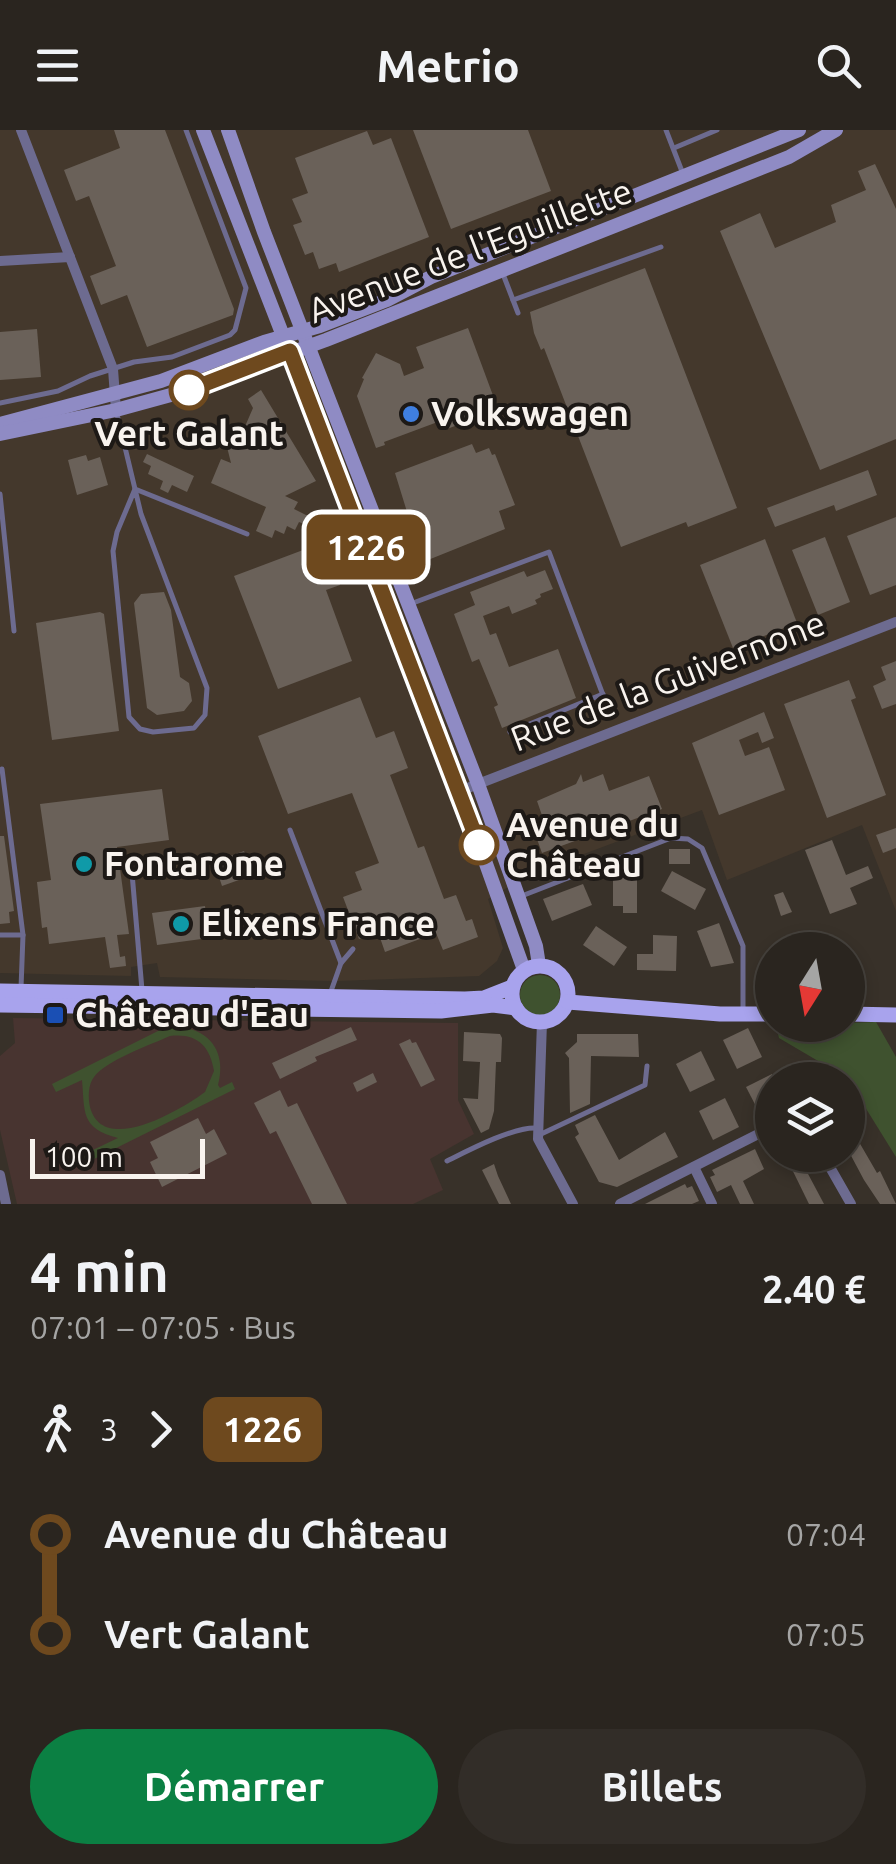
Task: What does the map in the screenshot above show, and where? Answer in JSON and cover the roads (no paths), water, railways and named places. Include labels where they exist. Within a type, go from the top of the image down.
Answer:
[{"type":"main road","points":[[0,991],[476,999],[512,988],[532,968],[560,974],[569,991],[568,1002],[552,1020],[542,1022],[531,1021],[516,1008],[493,1005],[441,1012],[0,1005]]},
{"type":"main road","points":[[512,988],[516,1008]]},
{"type":"main road","points":[[568,1002],[755,1014]]},
{"type":"main road","points":[[865,1014],[896,1015]]},
{"type":"street","points":[[21,130],[112,369],[116,410]]},
{"type":"street","points":[[204,130],[532,968]]},
{"type":"street","points":[[228,130],[478,784],[536,946],[532,968]]},
{"type":"street","name":"Avenue de l'Eguillette","points":[[0,434],[189,390],[290,351],[306,338],[431,277],[799,130]]},
{"type":"street","name":"Avenue de l'Eguillette","points":[[0,424],[160,381],[284,336],[306,338],[502,271],[789,157],[836,130]]},
{"type":"street","points":[[0,262],[70,257]]},
{"type":"street","name":"Rue de la Guivernone","points":[[460,790],[896,622]]},
{"type":"street","points":[[542,1022],[538,1132],[573,1204]]},
{"type":"street","points":[[620,1204],[755,1135]]},
{"type":"street","points":[[694,1168],[712,1204]]},
{"type":"street","points":[[833,1172],[851,1204]]},
{"type":"street","points":[[0,1175],[6,1204]]},
{"type":"lane","points":[[0,402],[58,391],[134,362],[172,358],[230,336],[235,330],[245,298],[244,283],[186,130]]},
{"type":"lane","points":[[666,130],[684,176]]},
{"type":"lane","points":[[674,148],[717,130]]},
{"type":"lane","points":[[513,300],[661,247]]},
{"type":"lane","points":[[502,271],[518,313]]},
{"type":"lane","points":[[116,410],[141,514],[207,688],[205,715],[194,728],[140,730],[129,717],[113,551],[135,490]]},
{"type":"lane","points":[[135,490],[247,534]]},
{"type":"lane","points":[[0,494],[14,631]]},
{"type":"lane","points":[[408,605],[550,552],[606,703]]},
{"type":"lane","points":[[510,732],[603,694]]},
{"type":"lane","points":[[2,769],[23,935],[21,991]]},
{"type":"lane","points":[[290,830],[341,963]]},
{"type":"lane","points":[[518,898],[670,838],[688,838],[702,848],[743,946],[743,1014]]},
{"type":"lane","points":[[132,873],[142,993]]},
{"type":"lane","points":[[0,935],[23,935]]},
{"type":"lane","points":[[329,997],[341,963],[353,950]]},
{"type":"lane","points":[[447,1161],[495,1137],[506,1138],[529,1127],[538,1132],[645,1085],[647,1066]]},
{"type":"place","name":"Vert Galant","points":[[189,390]]},
{"type":"place","name":"Volkswagen","points":[[411,414]]},
{"type":"place","name":"Avenue du Château","points":[[479,845]]},
{"type":"place","name":"Fontarome","points":[[84,864]]},
{"type":"place","name":"Elixens France","points":[[181,924]]},
{"type":"place","name":"Château d'Eau","points":[[55,1015]]}]
